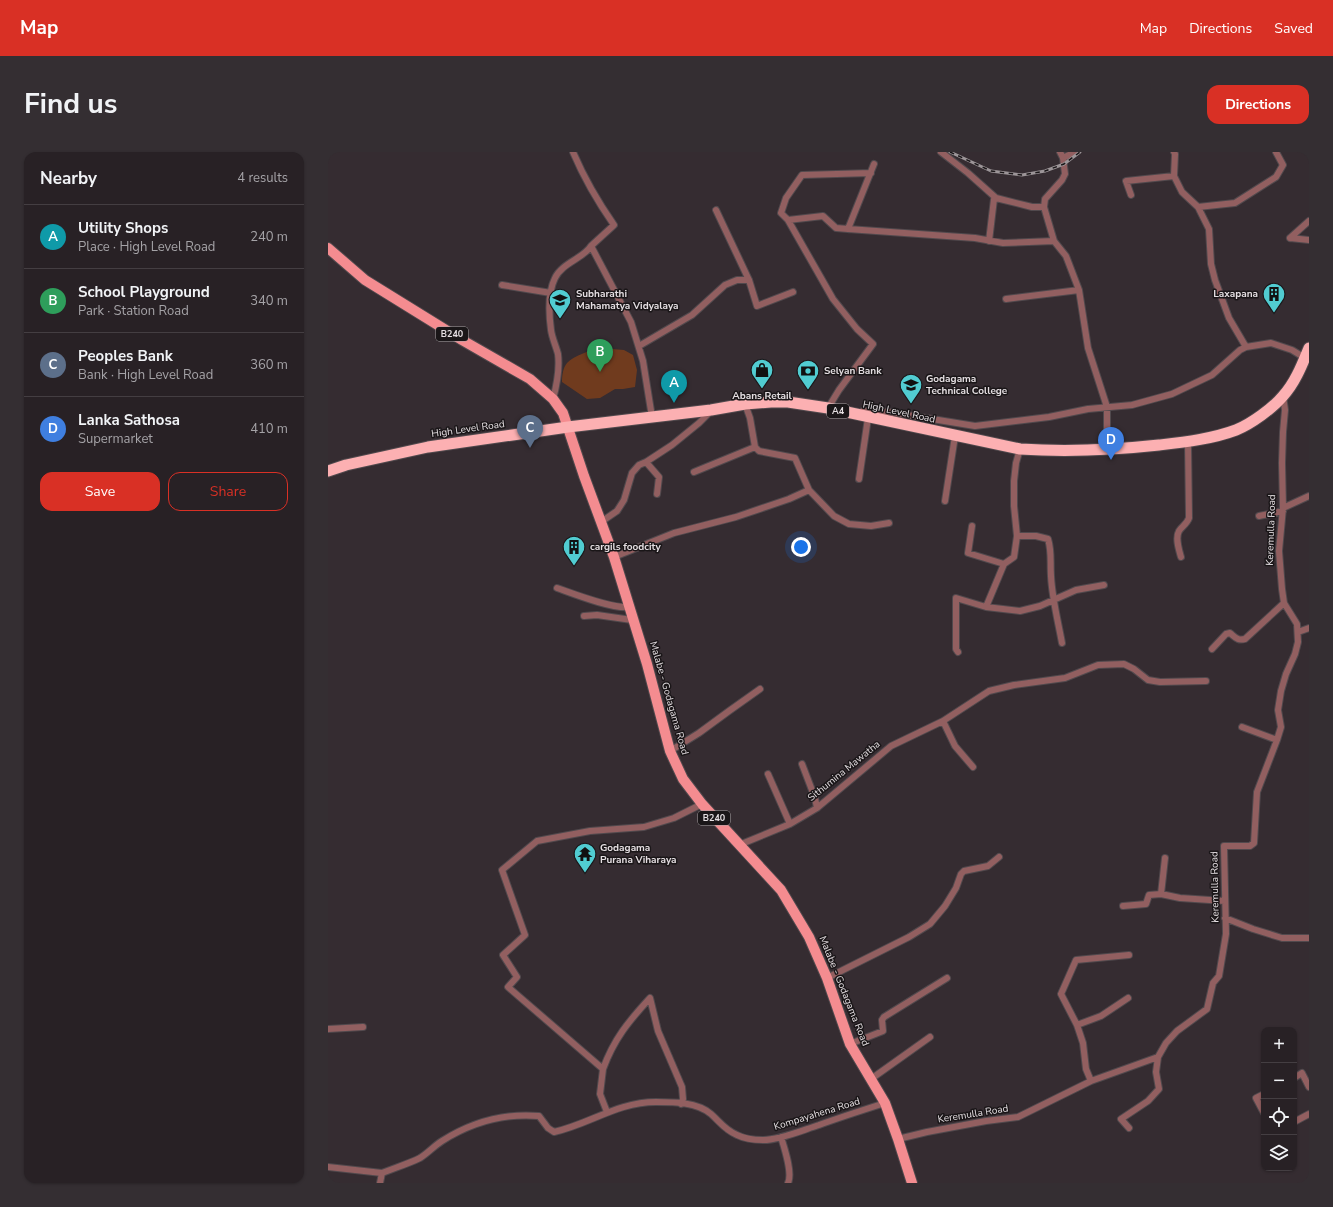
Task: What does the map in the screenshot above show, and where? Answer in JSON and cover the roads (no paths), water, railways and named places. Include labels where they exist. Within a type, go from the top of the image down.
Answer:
[{"type":"highway","name":"High Level Road","points":[[328,471],[346,465],[428,447],[568,427],[652,418],[745,404],[771,402],[788,402],[832,409],[868,418],[1020,449],[1107,450],[1188,442],[1217,436],[1237,429],[1264,413],[1283,396],[1294,382],[1307,353]]},
{"type":"main road","name":"B240","points":[[328,248],[366,280],[462,340],[530,379],[553,399],[563,413],[568,427]]},
{"type":"main road","name":"Malabe - Godagama Road","points":[[568,427],[584,476],[614,557],[670,751],[683,779],[702,804],[781,890],[809,937],[827,978],[850,1044],[886,1103],[912,1183]]},
{"type":"street","points":[[553,399],[559,375],[558,354],[551,331],[550,299],[555,278],[568,263],[588,250],[614,225],[600,206],[582,174],[573,152]]},
{"type":"street","points":[[940,152],[968,173],[996,198],[1032,207],[1044,207]]},
{"type":"street","points":[[1075,152],[1061,155],[1064,174],[1062,180],[1045,199],[1044,207],[1054,241],[1066,256],[1079,290],[1088,348],[1108,408],[1107,450]]},
{"type":"street","points":[[1174,152],[1174,176],[1182,192],[1198,207],[1209,229],[1211,264],[1215,280],[1229,318],[1246,347]]},
{"type":"street","points":[[1198,207],[1235,203],[1276,177],[1283,165],[1276,152]]},
{"type":"street","points":[[848,229],[874,164]]},
{"type":"street","points":[[871,173],[802,175],[786,198],[781,213],[788,220],[833,299],[857,329],[873,344],[838,390],[832,409],[889,412],[975,426],[1049,417],[1088,409],[1132,405],[1172,394],[1212,375],[1240,350],[1246,347],[1271,344],[1307,353]]},
{"type":"street","points":[[1130,195],[1126,181],[1174,176]]},
{"type":"street","points":[[989,240],[994,199],[996,198]]},
{"type":"street","points":[[716,210],[749,280],[757,306],[793,292]]},
{"type":"street","points":[[788,220],[823,216],[836,228],[975,238],[1003,243],[1054,241]]},
{"type":"street","points":[[1309,221],[1290,238],[1309,240]]},
{"type":"street","points":[[591,246],[631,322],[643,361],[652,418]]},
{"type":"street","points":[[639,346],[692,315],[725,285],[737,280],[749,280]]},
{"type":"street","points":[[502,285],[551,293]]},
{"type":"street","points":[[1006,299],[1079,290]]},
{"type":"street","name":"Keremulla Road","points":[[1129,1128],[1121,1119],[1148,1101],[1159,1089],[1156,1072],[1158,1057],[1166,1043],[1177,1031],[1207,1009],[1213,983],[1219,976],[1226,934],[1224,846],[1250,846],[1254,843],[1257,792],[1281,727],[1278,710],[1281,691],[1298,642],[1297,624],[1284,603],[1278,551],[1283,510],[1282,463],[1285,410],[1283,396]]},
{"type":"street","points":[[745,404],[750,418],[755,447],[759,451],[795,458],[810,490],[834,516],[849,524],[871,526],[889,523]]},
{"type":"street","points":[[601,522],[617,511],[624,500],[632,474],[639,465],[672,445],[699,423],[711,410]]},
{"type":"street","points":[[859,479],[868,418]]},
{"type":"street","points":[[945,501],[955,436]]},
{"type":"street","points":[[1181,557],[1178,534],[1180,530],[1188,523],[1189,518],[1188,442]]},
{"type":"street","points":[[694,472],[755,447]]},
{"type":"street","points":[[986,607],[1004,564],[1014,557],[1017,536],[1014,506],[1014,480],[1020,449]]},
{"type":"street","points":[[646,462],[659,477],[657,494]]},
{"type":"street","points":[[614,557],[674,533],[736,517],[789,499],[810,490]]},
{"type":"street","points":[[1259,516],[1283,510],[1309,496]]},
{"type":"street","points":[[972,526],[968,554],[1004,564]]},
{"type":"street","points":[[1017,536],[1036,536],[1048,539],[1051,548],[1053,599],[1062,643]]},
{"type":"street","points":[[958,652],[956,649],[956,598],[986,607],[1020,611],[1040,606],[1076,590],[1104,585]]},
{"type":"street","points":[[556,588],[596,601],[623,608],[629,607]]},
{"type":"street","points":[[1212,649],[1226,634],[1230,633],[1241,640],[1245,639],[1284,603]]},
{"type":"street","points":[[584,616],[597,615],[632,620]]},
{"type":"street","points":[[1298,632],[1309,628]]},
{"type":"street","name":"Sithumina Mawatha","points":[[739,845],[766,832],[790,824],[817,808],[891,746],[943,721],[990,691],[1014,685],[1065,678],[1098,665],[1124,664],[1134,669],[1148,680],[1160,682],[1206,681]]},
{"type":"street","points":[[670,751],[699,733],[760,689]]},
{"type":"street","points":[[943,721],[955,746],[973,767]]},
{"type":"street","points":[[1242,727],[1277,740]]},
{"type":"street","points":[[802,764],[815,798],[817,808]]},
{"type":"street","points":[[768,774],[790,824]]},
{"type":"street","points":[[603,1069],[508,986],[517,978],[503,955],[525,935],[502,870],[537,841],[590,831],[644,827],[674,818],[702,804]]},
{"type":"street","points":[[827,978],[909,937],[930,924],[946,906],[956,888],[961,874],[964,871],[988,866],[998,857]]},
{"type":"street","points":[[1161,894],[1165,858]]},
{"type":"street","points":[[1123,906],[1146,904],[1149,895],[1161,894],[1180,898],[1225,901]]},
{"type":"street","points":[[1225,918],[1282,938],[1309,938]]},
{"type":"street","points":[[1091,1081],[1086,1069],[1083,1043],[1077,1025],[1061,994],[1076,960],[1129,955]]},
{"type":"street","points":[[850,1044],[883,1031],[882,1020],[884,1017],[947,978]]},
{"type":"street","points":[[607,1112],[600,1094],[603,1069],[616,1039],[629,1021],[650,998],[658,1031],[682,1087],[683,1099],[681,1104]]},
{"type":"street","points":[[1077,1025],[1101,1016],[1128,998]]},
{"type":"street","points":[[328,1029],[363,1028]]},
{"type":"street","points":[[870,1078],[930,1037]]},
{"type":"street","name":"Keremulla Road","points":[[898,1139],[986,1121],[1018,1117],[1091,1081],[1158,1057]]},
{"type":"street","points":[[1297,1076],[1302,1073],[1309,1087]]},
{"type":"street","points":[[1261,1096],[1256,1098],[1261,1107]]},
{"type":"street","name":"Kompayahena Road","points":[[328,1167],[382,1173],[420,1158],[441,1142],[481,1122],[503,1117],[525,1115],[539,1116],[548,1128],[554,1132],[624,1106],[654,1102],[681,1104],[703,1108],[726,1130],[737,1135],[750,1140],[765,1140],[791,1134],[886,1103]]},
{"type":"street","points":[[1297,1120],[1309,1114]]},
{"type":"street","points":[[781,1137],[787,1157],[790,1180],[788,1183]]},
{"type":"street","points":[[380,1183],[382,1173]]},
{"type":"railway","points":[[950,152],[991,171],[1022,175],[1045,171],[1064,164],[1080,152]]},
{"type":"place","name":"Laxapana","points":[[1274,314]]},
{"type":"place","name":"Subharathi Mahamatya Vidyalaya","points":[[560,320]]},
{"type":"place","name":"School Playground","points":[[600,372]]},
{"type":"place","name":"Abans Retail","points":[[762,390]]},
{"type":"place","name":"Selyan Bank","points":[[808,390]]},
{"type":"place","name":"Utility Shops","points":[[674,403]]},
{"type":"place","name":"Godagama Technical College","points":[[911,404]]},
{"type":"place","name":"Peoples Bank","points":[[530,448]]},
{"type":"place","name":"Lanka Sathosa","points":[[1111,460]]},
{"type":"place","name":"cargils foodcity","points":[[574,566]]},
{"type":"place","name":"Godagama Purana Viharaya","points":[[585,874]]}]
